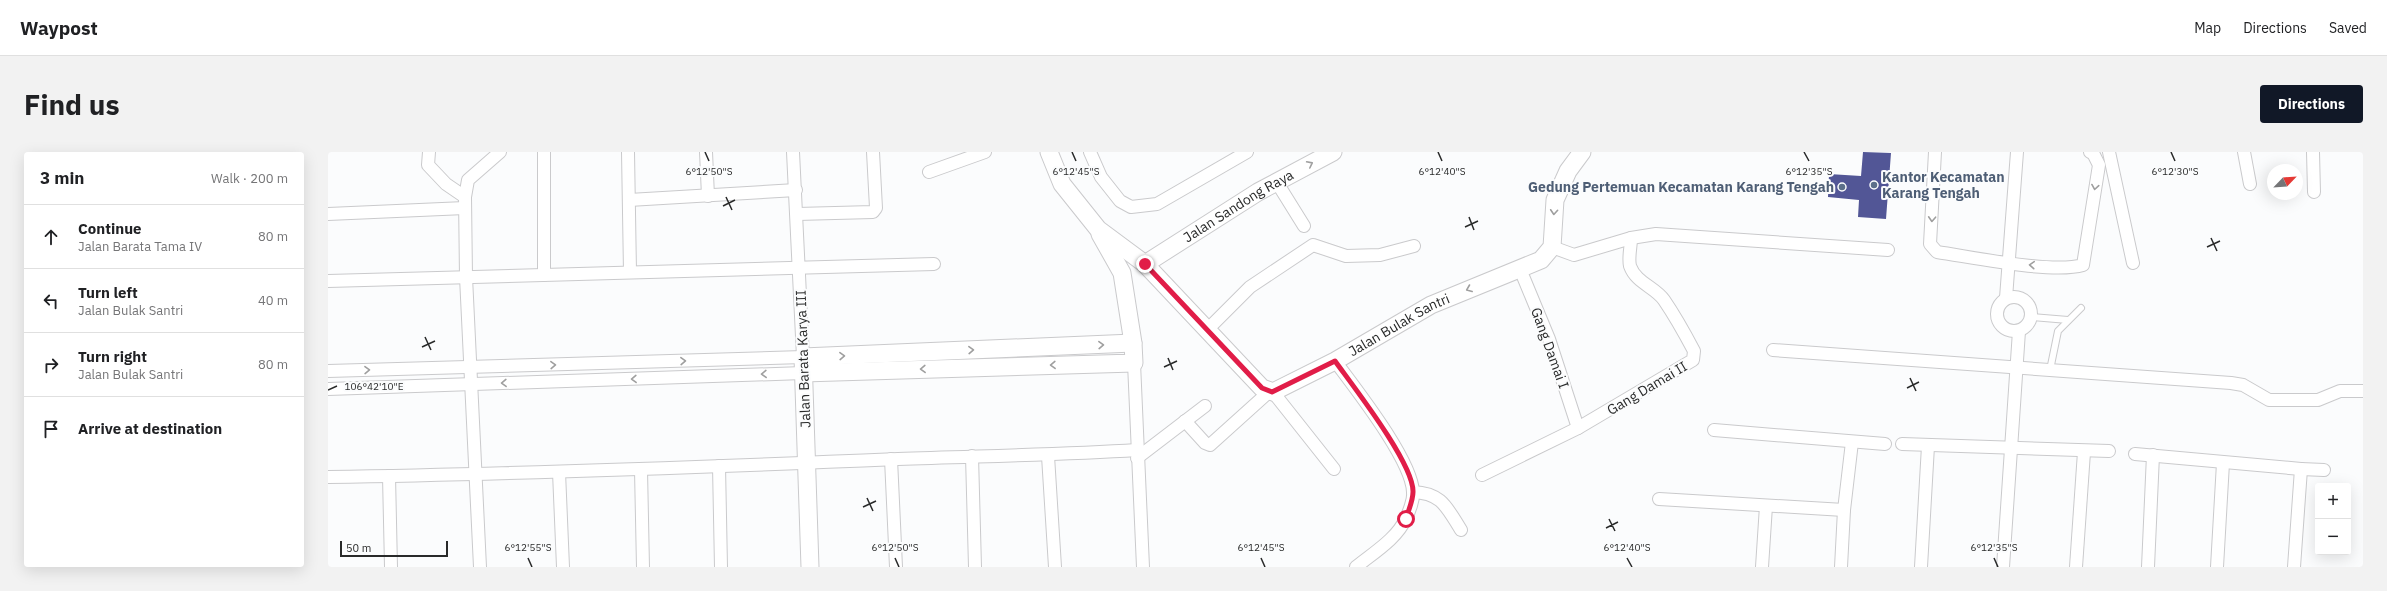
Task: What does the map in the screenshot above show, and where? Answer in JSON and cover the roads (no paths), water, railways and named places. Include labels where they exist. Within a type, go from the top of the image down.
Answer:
[{"type":"street","points":[[429,152],[428,165],[465,203]]},
{"type":"street","points":[[480,567],[470,384],[465,203],[468,180],[500,152]]},
{"type":"street","points":[[544,152],[544,275]]},
{"type":"street","points":[[628,152],[630,272]]},
{"type":"street","points":[[706,152],[708,196]]},
{"type":"street","name":"Jalan Barata Karya III","points":[[793,152],[797,214],[810,567]]},
{"type":"street","points":[[797,214],[873,212],[876,208],[873,152]]},
{"type":"street","points":[[929,172],[985,152]]},
{"type":"street","points":[[1049,152],[1062,184],[1098,229],[1122,273],[1133,343],[1143,567]]},
{"type":"street","points":[[1090,152],[1101,177],[1120,201],[1131,207],[1157,204],[1247,152]]},
{"type":"street","name":"Jalan Sandong Raya","points":[[1145,264],[1276,181],[1333,152]]},
{"type":"street","points":[[1582,152],[1568,171],[1555,200],[1552,247],[1574,255],[1631,238],[1656,234],[1888,250]]},
{"type":"street","points":[[1935,152],[1930,244],[1937,252],[2009,263],[2072,268],[2083,265],[2099,165],[2092,152],[2090,152]]},
{"type":"street","points":[[2006,298],[2017,152]]},
{"type":"street","points":[[2109,152],[2133,263]]},
{"type":"street","points":[[2244,152],[2250,184]]},
{"type":"street","points":[[2313,152],[2314,192]]},
{"type":"street","points":[[1276,181],[1304,226]]},
{"type":"street","points":[[629,200],[796,190]]},
{"type":"street","points":[[328,214],[465,203]]},
{"type":"street","points":[[1098,229],[1145,264],[1206,331],[1262,388],[1271,391],[1334,469]]},
{"type":"street","name":"Gang Damai II","points":[[1578,428],[1694,360],[1694,351],[1664,300],[1632,270],[1629,264],[1631,238]]},
{"type":"street","points":[[1206,331],[1250,287],[1313,245],[1346,256],[1380,255],[1414,246]]},
{"type":"street","name":"Jalan Bulak Santri","points":[[1271,391],[1335,361],[1431,305],[1541,260],[1552,247]]},
{"type":"street","points":[[328,281],[934,264]]},
{"type":"street","name":"Gang Damai I","points":[[1520,269],[1549,339],[1578,428]]},
{"type":"street","points":[[2015,296],[2024,300],[2030,308],[2031,317],[2027,326],[2019,331],[2009,331],[2000,325],[1996,315],[1998,305],[2006,298],[2015,296]]},
{"type":"street","points":[[2003,567],[2018,368],[2019,331]]},
{"type":"street","points":[[328,389],[470,384],[803,365],[1133,343]]},
{"type":"street","points":[[1773,350],[2232,383],[2243,385],[2269,400],[2318,400],[2340,391],[2363,391]]},
{"type":"street","points":[[1335,361],[1374,414],[1407,469],[1413,492],[1406,519],[1391,539],[1356,567]]},
{"type":"street","points":[[328,371],[470,368],[1134,363]]},
{"type":"street","points":[[1185,421],[1205,443],[1210,444],[1271,391]]},
{"type":"street","points":[[328,477],[476,475],[642,470],[972,456],[1137,454],[1205,406]]},
{"type":"street","points":[[1482,474],[1578,428]]},
{"type":"street","points":[[1714,430],[1885,444]]},
{"type":"street","points":[[1841,567],[1844,510],[1852,442]]},
{"type":"street","points":[[1902,444],[2084,452],[2109,451]]},
{"type":"street","points":[[1921,567],[1928,446]]},
{"type":"street","points":[[2076,567],[2084,452]]},
{"type":"street","points":[[2135,454],[2223,463],[2324,470]]},
{"type":"street","points":[[2148,567],[2153,455]]},
{"type":"street","points":[[972,456],[976,567]]},
{"type":"street","points":[[1048,456],[1055,567]]},
{"type":"street","points":[[891,459],[896,567]]},
{"type":"street","points":[[2217,567],[2223,463]]},
{"type":"street","points":[[719,466],[721,567]]},
{"type":"street","points":[[2294,567],[2301,469]]},
{"type":"street","points":[[642,470],[643,567]]},
{"type":"street","points":[[559,472],[563,567]]},
{"type":"street","points":[[388,476],[391,567]]},
{"type":"street","points":[[1413,492],[1428,492],[1443,502],[1461,530]]},
{"type":"street","points":[[1659,499],[1844,510]]},
{"type":"street","points":[[1762,567],[1766,506]]},
{"type":"lane","points":[[2050,370],[2058,331],[2081,308]]},
{"type":"lane","points":[[2031,317],[2068,320]]},
{"type":"place","name":"Kantor Kecamatan Karang Tengah","points":[[1874,185]]},
{"type":"place","name":"Gedung Pertemuan Kecamatan Karang Tengah","points":[[1842,187]]}]
